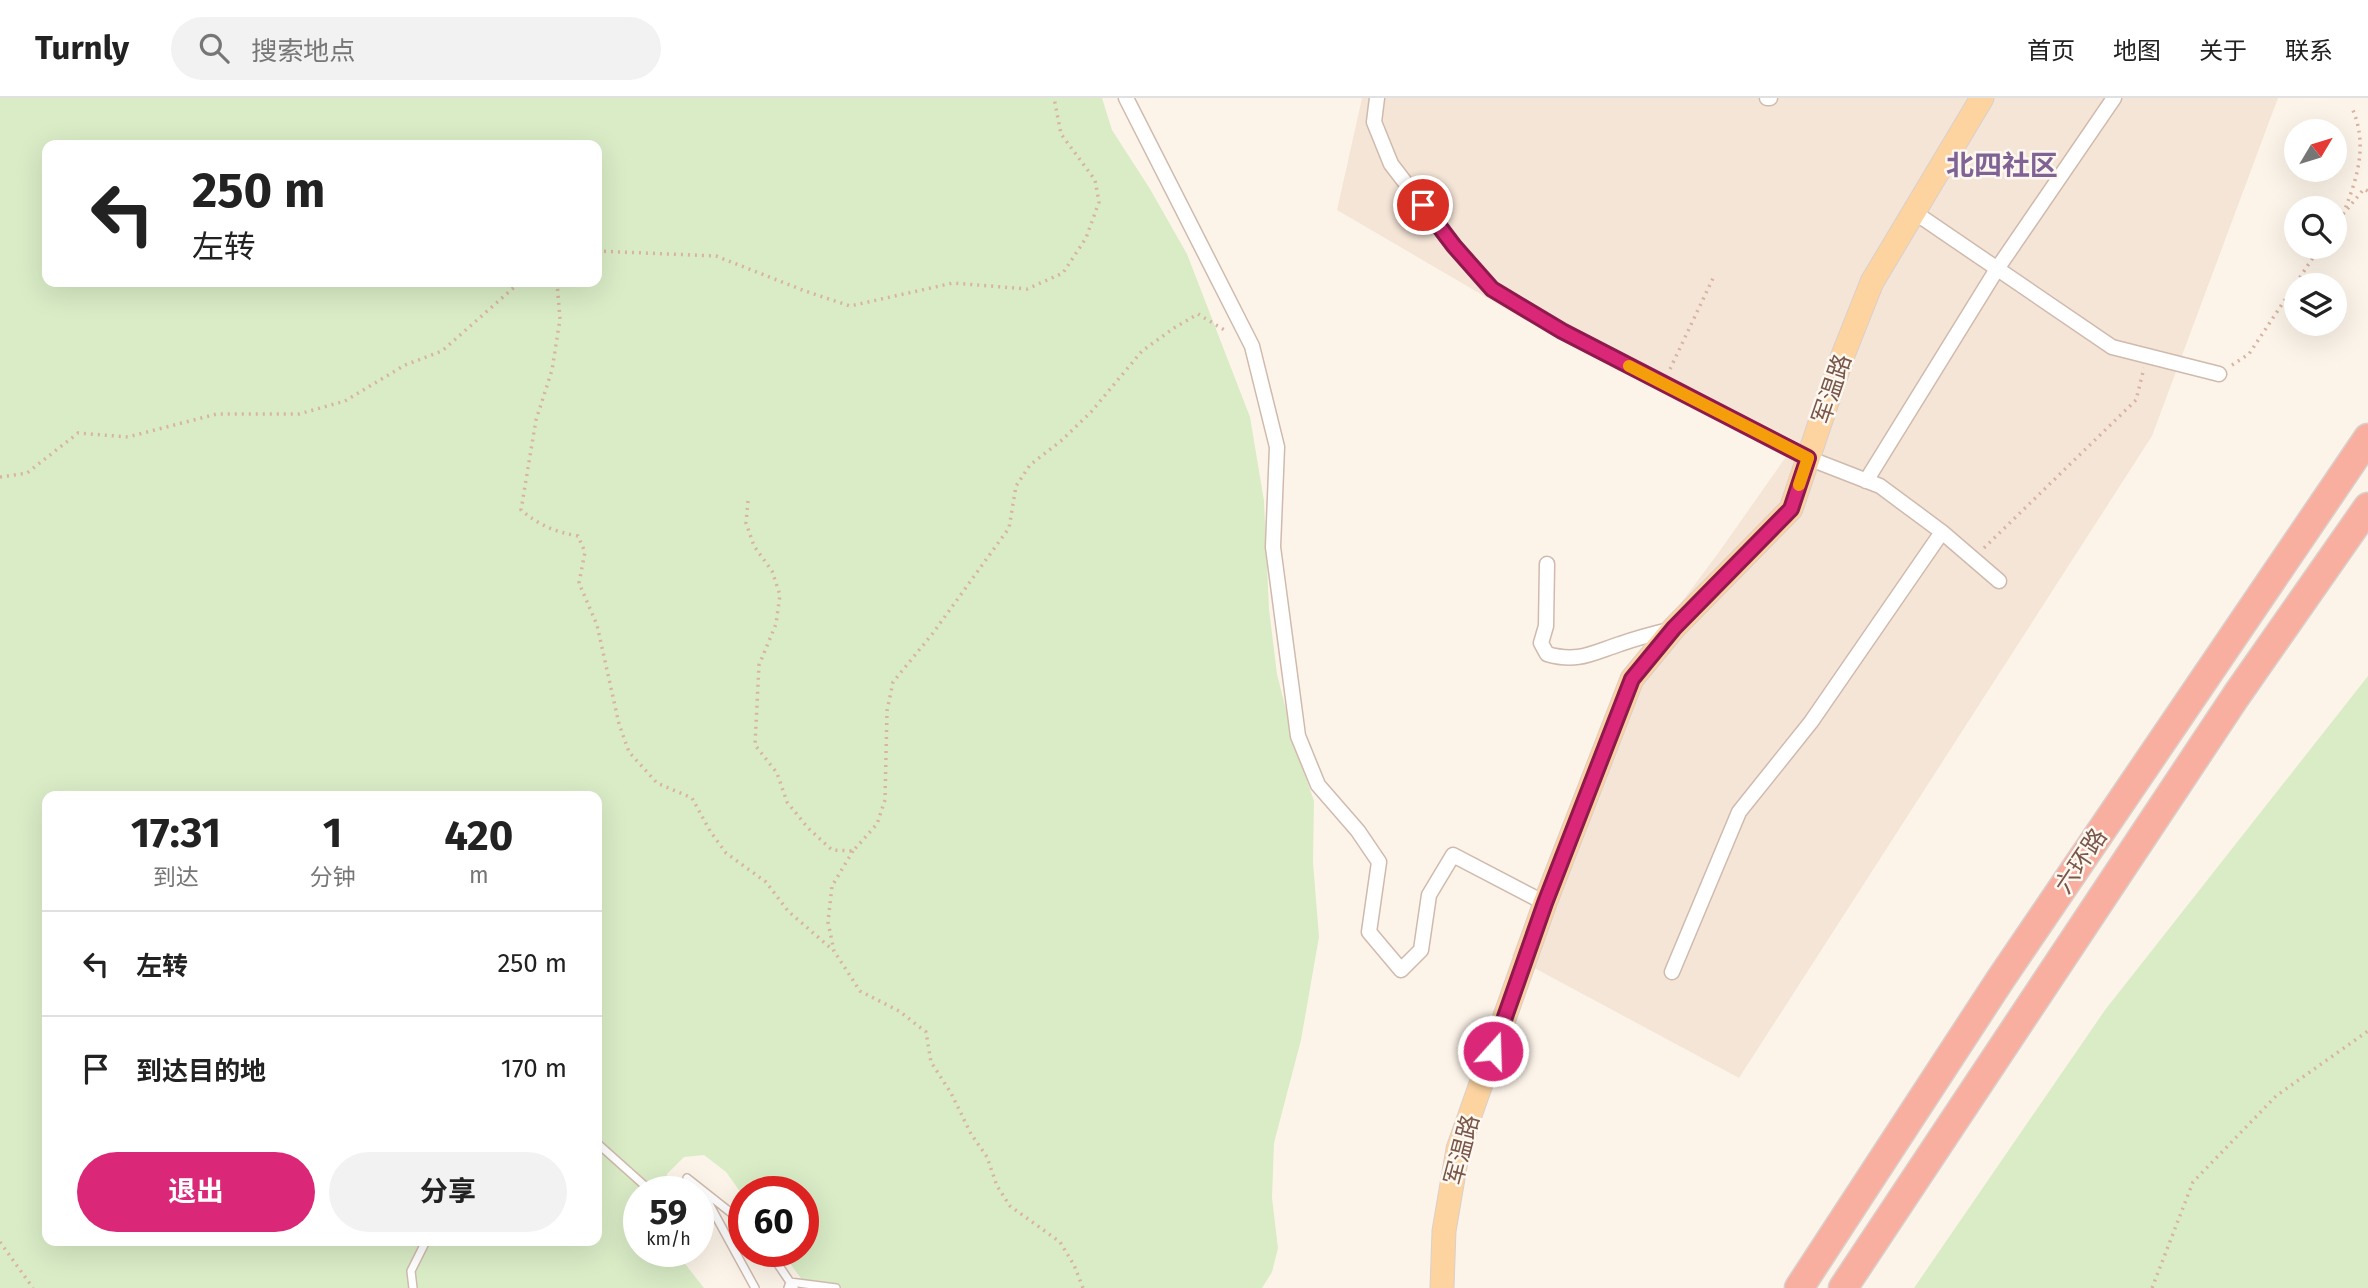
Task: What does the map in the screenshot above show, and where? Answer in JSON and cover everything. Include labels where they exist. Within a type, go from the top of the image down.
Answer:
[{"type":"highway","name":"六环路","points":[[1799,1288],[2000,980],[2368,438]]},
{"type":"highway","name":"六环路","points":[[1843,1288],[2236,696],[2368,507]]},
{"type":"main road","name":"军温路","points":[[1442,1288],[1444,1231],[1458,1149],[1545,903],[1632,679],[1674,628],[1791,509],[1843,355],[1872,282],[1982,98]]},
{"type":"street","points":[[1126,98],[1252,346],[1277,447],[1273,547],[1298,736],[1318,785],[1358,831],[1379,862],[1369,932],[1401,970],[1422,950],[1429,895],[1452,855],[1545,903]]},
{"type":"street","points":[[1377,98],[1374,122],[1391,164],[1454,246],[1492,289],[1562,331],[1808,458],[1880,486],[1942,532],[1999,581]]},
{"type":"street","points":[[1866,481],[1997,269],[2114,98]]},
{"type":"street","points":[[1914,212],[2112,347],[2218,374]]},
{"type":"street","points":[[1672,972],[1739,812],[1811,722],[1942,532]]},
{"type":"street","points":[[1547,564],[1546,626],[1541,643],[1547,654],[1563,659],[1585,657],[1674,628]]},
{"type":"lane","points":[[602,1147],[635,1176]]},
{"type":"lane","points":[[714,1199],[728,1210]]},
{"type":"lane","points":[[714,1213],[755,1288]]},
{"type":"lane","points":[[413,1288],[411,1271],[424,1246]]},
{"type":"lane","points":[[779,1267],[791,1286],[836,1288]]},
{"type":"path","points":[[602,251],[716,256],[850,306],[953,283],[1027,289],[1063,273],[1086,238],[1099,202],[1095,180],[1061,134],[1054,98]]},
{"type":"path","points":[[2352,108],[2362,120],[2365,131]]},
{"type":"path","points":[[2347,204],[2366,153]]},
{"type":"path","points":[[2347,210],[2366,190]]},
{"type":"path","points":[[2218,374],[2249,354],[2312,259]]},
{"type":"path","points":[[1663,383],[1715,274]]},
{"type":"path","points":[[0,477],[27,474],[78,433],[128,437],[217,414],[299,414],[345,401],[405,365],[442,351],[514,287]]},
{"type":"path","points":[[557,287],[560,319],[554,357],[536,420],[521,510],[537,523],[560,533],[578,536],[585,552],[579,583],[597,625],[619,724],[629,752],[657,783],[692,798],[726,853],[766,882],[788,911],[834,951],[860,991],[899,1010],[926,1032],[931,1062],[951,1093],[971,1134],[987,1157],[997,1186],[1010,1206],[1060,1242],[1074,1265],[1083,1288]]},
{"type":"path","points":[[834,951],[828,922],[832,886],[853,852],[877,824],[886,800],[887,711],[893,682],[933,633],[1009,528],[1016,486],[1030,465],[1062,440],[1091,412],[1142,351],[1198,314],[1252,346]]},
{"type":"path","points":[[1973,559],[2136,400],[2147,356]]},
{"type":"path","points":[[748,501],[747,523],[754,546],[772,571],[780,595],[776,624],[759,665],[755,745],[777,773],[787,802],[808,828],[832,850],[853,852]]},
{"type":"path","points":[[2152,1288],[2193,1182],[2276,1096],[2368,1031]]},
{"type":"path","points":[[0,1242],[33,1288]]},
{"type":"shaded area","points":[[1362,98],[2278,98],[2152,436],[1739,1078],[1512,956],[1616,690],[1790,451],[1525,320],[1337,210]]},
{"type":"green space","points":[[0,98],[1102,98],[1112,130],[1187,254],[1250,417],[1264,501],[1269,609],[1277,674],[1296,749],[1314,801],[1313,862],[1319,937],[1301,1040],[1274,1143],[1272,1198],[1278,1248],[1272,1272],[1262,1288],[808,1288],[793,1267],[819,1267],[819,1176],[729,1176],[704,1155],[684,1157],[667,1176],[623,1176],[623,1267],[688,1267],[704,1288],[0,1288]]},
{"type":"green space","points":[[2368,676],[2368,1288],[1914,1288],[2105,1010]]},
{"type":"slow traffic","points":[[1629,366],[1808,458],[1799,485]]},
{"type":"district","name":"北四社区","points":[[2002,165]]},
{"type":"route","points":[[1423,205],[1492,289],[1562,331],[1808,458],[1791,509],[1674,628],[1632,679],[1545,903],[1493,1051]]}]
